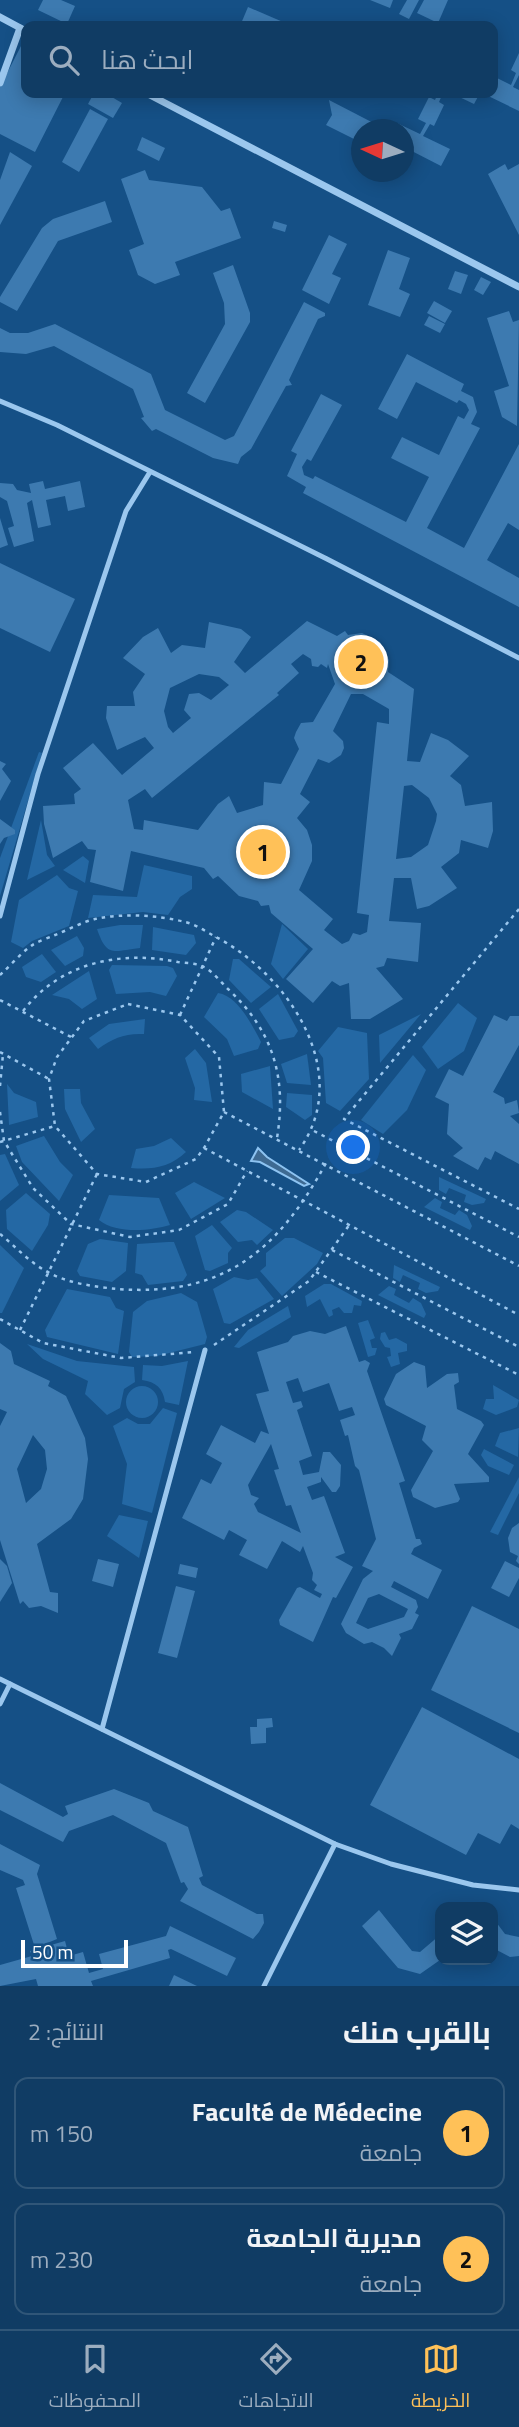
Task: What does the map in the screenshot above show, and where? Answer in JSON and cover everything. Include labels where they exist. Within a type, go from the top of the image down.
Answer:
[{"type":"street","points":[[0,17],[21,28]]},
{"type":"street","points":[[0,83],[21,34]]},
{"type":"street","points":[[156,98],[519,287]]},
{"type":"lane","points":[[0,401],[150,472],[519,657]]},
{"type":"lane","points":[[0,916],[38,774],[125,511],[150,472]]},
{"type":"lane","points":[[102,1729],[205,1350]]},
{"type":"lane","points":[[0,1679],[335,1844],[391,1864],[473,1885],[519,1890]]},
{"type":"lane","points":[[0,1704],[10,1684]]},
{"type":"lane","points":[[264,1986],[335,1844]]},
{"type":"path","points":[[519,909],[344,1119],[519,1209]]},
{"type":"path","points":[[0,975],[32,945],[95,919],[145,916],[188,922],[216,937],[252,959],[277,983],[298,1012],[312,1046],[320,1081],[313,1131],[299,1150]]},
{"type":"path","points":[[180,1015],[205,967],[216,937]]},
{"type":"path","points":[[23,1011],[39,990],[92,962],[139,957],[205,967],[251,1010],[272,1047],[281,1087],[277,1138]]},
{"type":"path","points":[[0,1000],[71,1037]]},
{"type":"path","points":[[128,1004],[180,1015],[219,1057],[224,1112],[196,1159],[146,1182],[97,1174],[55,1126],[49,1079],[57,1057],[83,1021],[128,1004]]},
{"type":"path","points":[[0,1086],[1,1053],[49,1079]]},
{"type":"path","points":[[0,1112],[2,1142],[33,1188],[71,1224],[130,1237],[180,1230],[228,1204],[247,1171]]},
{"type":"path","points":[[224,1112],[519,1266]]},
{"type":"path","points":[[2,1142],[55,1126]]},
{"type":"path","points":[[313,1131],[519,1237]]},
{"type":"path","points":[[204,1148],[519,1315]]},
{"type":"path","points":[[0,1234],[47,1272],[99,1287],[157,1292],[204,1281],[234,1269],[262,1250],[305,1201],[326,1163]]},
{"type":"path","points":[[20,1330],[97,1174]]},
{"type":"path","points":[[0,1319],[43,1343],[121,1358],[205,1350],[309,1281],[351,1224]]},
{"type":"path","points":[[332,1250],[519,1347]]},
{"type":"path","points":[[316,1272],[519,1374]]},
{"type":"shaded area","points":[[39,752],[42,753],[0,896],[0,858]]},
{"type":"shaded area","points":[[41,820],[47,855],[55,866],[27,880]]},
{"type":"shaded area","points":[[83,856],[89,861],[85,883],[63,870]]},
{"type":"shaded area","points":[[144,865],[192,876],[192,889],[180,897],[168,915],[143,912],[88,918],[93,895],[137,897]]},
{"type":"shaded area","points":[[57,875],[69,888],[78,891],[69,926],[32,941],[23,948],[11,942],[19,900]]},
{"type":"shaded area","points":[[282,924],[308,949],[283,979],[271,964]]},
{"type":"shaded area","points":[[143,925],[140,948],[117,951],[104,945],[97,929]]},
{"type":"shaded area","points":[[153,927],[194,935],[196,943],[186,955],[152,950]]},
{"type":"shaded area","points":[[77,936],[84,948],[83,956],[65,966],[51,950]]},
{"type":"shaded area","points":[[42,954],[56,972],[41,982],[26,977],[22,967]]},
{"type":"shaded area","points":[[233,959],[239,959],[271,987],[251,1003],[229,980]]},
{"type":"shaded area","points":[[112,965],[167,966],[173,968],[177,976],[166,996],[150,992],[116,994],[109,970]]},
{"type":"shaded area","points":[[89,971],[97,999],[82,1009],[69,999],[52,995]]},
{"type":"shaded area","points":[[218,993],[232,1000],[244,1012],[261,1042],[258,1049],[234,1056],[227,1039],[204,1017]]},
{"type":"shaded area","points":[[278,994],[298,1031],[294,1037],[279,1040],[259,1009]]},
{"type":"shaded area","points":[[458,1003],[477,1018],[464,1051],[438,1069],[422,1047]]},
{"type":"shaded area","points":[[421,1014],[380,1063],[379,1035]]},
{"type":"shaded area","points":[[145,1019],[144,1034],[119,1037],[98,1049],[89,1038],[109,1024]]},
{"type":"shaded area","points":[[338,1027],[367,1033],[369,1079],[340,1111],[326,1103],[323,1058],[318,1051]]},
{"type":"shaded area","points":[[195,1049],[206,1063],[212,1102],[194,1100],[195,1088],[185,1058]]},
{"type":"shaded area","points":[[307,1054],[311,1085],[287,1083],[281,1064]]},
{"type":"shaded area","points":[[413,1055],[426,1070],[407,1110],[383,1134],[361,1120]]},
{"type":"shaded area","points":[[270,1066],[273,1109],[242,1092],[241,1074]]},
{"type":"shaded area","points":[[7,1084],[14,1093],[36,1102],[38,1117],[9,1125]]},
{"type":"shaded area","points":[[64,1089],[80,1089],[81,1103],[95,1129],[81,1142],[65,1109]]},
{"type":"shaded area","points":[[287,1093],[312,1095],[312,1115],[305,1120],[286,1107]]},
{"type":"shaded area","points":[[44,1136],[60,1162],[73,1175],[59,1201],[22,1162],[16,1146]]},
{"type":"shaded area","points":[[171,1138],[186,1152],[180,1157],[161,1166],[131,1168],[136,1149],[154,1146]]},
{"type":"shaded area","points":[[258,1148],[267,1157],[309,1184],[304,1186],[260,1162],[251,1161]]},
{"type":"shaded area","points":[[5,1154],[19,1185],[0,1201],[0,1155]]},
{"type":"shaded area","points":[[439,1177],[486,1199],[484,1203],[472,1205],[464,1202],[466,1195],[449,1188],[446,1194],[439,1190]]},
{"type":"shaded area","points":[[194,1182],[225,1198],[191,1219],[175,1193]]},
{"type":"shaded area","points":[[26,1193],[50,1214],[48,1225],[32,1251],[7,1229],[6,1210]]},
{"type":"shaded area","points":[[109,1195],[159,1198],[170,1225],[153,1229],[114,1228],[99,1220]]},
{"type":"shaded area","points":[[435,1198],[442,1202],[440,1208],[455,1215],[459,1210],[467,1215],[472,1226],[470,1230],[424,1207]]},
{"type":"shaded area","points":[[237,1210],[246,1212],[273,1230],[257,1245],[252,1240],[238,1242],[220,1222]]},
{"type":"shaded area","points":[[212,1225],[232,1248],[228,1253],[228,1263],[210,1271],[205,1270],[195,1236]]},
{"type":"shaded area","points":[[285,1238],[294,1238],[323,1253],[317,1264],[282,1296],[260,1271],[266,1266],[266,1253]]},
{"type":"shaded area","points":[[100,1239],[128,1243],[126,1271],[112,1282],[80,1276],[77,1271],[88,1244]]},
{"type":"shaded area","points":[[174,1242],[187,1275],[183,1281],[148,1285],[142,1275],[135,1273],[137,1244]]},
{"type":"shaded area","points":[[0,1245],[24,1268],[2,1313],[0,1313]]},
{"type":"shaded area","points":[[394,1265],[440,1287],[438,1291],[426,1293],[418,1289],[420,1283],[403,1275],[400,1282],[393,1278]]},
{"type":"shaded area","points":[[234,1277],[248,1280],[257,1278],[274,1299],[230,1324],[224,1323],[213,1289]]},
{"type":"shaded area","points":[[324,1284],[331,1284],[362,1301],[361,1306],[354,1305],[352,1313],[344,1313],[339,1307],[332,1310],[333,1315],[329,1317],[320,1299],[307,1307],[305,1296]]},
{"type":"shaded area","points":[[389,1286],[396,1289],[394,1295],[409,1303],[413,1298],[421,1303],[426,1314],[424,1318],[378,1295]]},
{"type":"shaded area","points":[[67,1289],[110,1297],[116,1308],[124,1311],[118,1354],[47,1337],[45,1330]]},
{"type":"shaded area","points":[[181,1293],[197,1302],[207,1337],[205,1344],[157,1356],[132,1357],[129,1352],[133,1312],[147,1301]]},
{"type":"shaded area","points":[[288,1306],[291,1317],[239,1348],[234,1347],[248,1330]]},
{"type":"shaded area","points":[[368,1320],[375,1338],[370,1340],[372,1348],[377,1348],[375,1355],[368,1357],[358,1323]]},
{"type":"shaded area","points":[[385,1332],[389,1340],[396,1338],[407,1344],[407,1351],[398,1353],[400,1364],[391,1367],[387,1357],[391,1356],[390,1348],[385,1347],[380,1339],[381,1333]]},
{"type":"shaded area","points":[[27,1344],[77,1361],[134,1367],[135,1382],[124,1389],[120,1408],[107,1415],[85,1394],[88,1381],[43,1359]]},
{"type":"shaded area","points":[[188,1361],[179,1405],[165,1402],[158,1386],[142,1380],[143,1365],[162,1366]]},
{"type":"shaded area","points":[[493,1385],[519,1400],[517,1407],[496,1415],[483,1409],[486,1399],[494,1399]]},
{"type":"shaded area","points":[[142,1386],[154,1390],[158,1402],[154,1414],[142,1418],[130,1414],[126,1402],[130,1390]]},
{"type":"shaded area","points":[[163,1408],[177,1413],[152,1513],[122,1504],[127,1464],[113,1426],[127,1418],[138,1424],[150,1424]]},
{"type":"shaded area","points":[[519,1428],[518,1457],[495,1446],[500,1433]]},
{"type":"shaded area","points":[[484,1449],[514,1465],[509,1475],[488,1466],[481,1455]]},
{"type":"shaded area","points":[[519,1477],[519,1493],[498,1535],[490,1532]]},
{"type":"shaded area","points":[[119,1515],[148,1521],[139,1558],[107,1536]]},
{"type":"building","points":[[43,0],[61,0],[75,6],[68,21],[61,21],[38,10]]},
{"type":"building","points":[[370,0],[393,0],[390,8]]},
{"type":"building","points":[[407,0],[419,0],[409,19],[399,14]]},
{"type":"building","points":[[424,0],[448,0],[439,21],[417,13]]},
{"type":"building","points":[[248,7],[281,21],[242,21]]},
{"type":"building","points":[[21,46],[21,98],[62,98],[35,152],[0,134],[0,87]]},
{"type":"building","points":[[519,53],[519,75],[513,87],[519,90],[519,111],[492,98],[498,98],[498,78],[511,85],[516,73],[511,70]]},
{"type":"building","points":[[91,98],[114,98],[122,103],[113,118],[88,104]]},
{"type":"building","points":[[428,98],[441,98],[439,102],[444,105],[434,126],[430,124],[423,136],[450,149],[441,166],[414,152],[414,131],[420,134],[426,123],[418,119]]},
{"type":"building","points":[[461,98],[477,98],[474,104]]},
{"type":"building","points":[[329,100],[366,119],[351,119],[351,138],[326,125],[332,115]]},
{"type":"building","points":[[90,109],[108,119],[79,172],[62,162]]},
{"type":"building","points":[[142,137],[165,148],[159,161],[137,150]]},
{"type":"building","points":[[10,152],[32,166],[0,225],[0,180]]},
{"type":"building","points":[[505,164],[508,170],[519,164],[519,235],[488,174]]},
{"type":"building","points":[[145,170],[149,180],[202,187],[221,211],[230,208],[241,238],[175,262],[180,275],[155,284],[138,275],[129,250],[144,244],[121,179]]},
{"type":"building","points":[[105,201],[112,222],[58,241],[17,311],[0,302],[0,297],[42,228],[53,219]]},
{"type":"building","points":[[274,221],[287,225],[285,232],[272,228]]},
{"type":"building","points":[[329,235],[347,244],[332,274],[341,278],[329,304],[302,290]]},
{"type":"building","points":[[388,250],[410,258],[399,289],[410,294],[400,317],[368,305]]},
{"type":"building","points":[[233,265],[250,313],[250,322],[205,403],[187,393],[225,324],[224,303],[213,273]]},
{"type":"building","points":[[455,271],[468,275],[461,294],[448,289]]},
{"type":"building","points":[[481,277],[491,282],[483,295],[474,290]]},
{"type":"building","points":[[434,301],[452,311],[445,323],[427,313]]},
{"type":"building","points":[[304,302],[325,313],[325,316],[318,319],[289,380],[292,385],[286,386],[251,449],[241,457],[238,464],[213,458],[156,429],[152,431],[141,418],[144,417],[133,389],[54,346],[26,354],[0,352],[0,328],[10,333],[28,333],[55,324],[151,374],[165,410],[225,440],[234,436]]},
{"type":"building","points":[[509,311],[513,322],[519,320],[517,426],[502,417],[494,391],[509,386],[487,318]]},
{"type":"building","points":[[429,316],[445,324],[440,333],[424,325]]},
{"type":"building","points":[[407,354],[464,384],[461,391],[473,397],[477,412],[471,424],[480,428],[427,528],[464,548],[519,444],[519,530],[508,523],[487,560],[519,578],[519,607],[303,493],[306,487],[287,476],[297,454],[291,451],[321,394],[342,405],[311,461],[307,459],[302,467],[304,475],[313,479],[315,476],[406,522],[429,477],[391,458],[402,437],[439,455],[458,416],[464,419],[469,410],[466,404],[459,400],[457,403],[416,382],[397,419],[378,409]]},
{"type":"building","points":[[43,481],[45,489],[80,481],[85,507],[68,511],[65,496],[46,500],[51,525],[38,528],[32,500],[27,503],[34,541],[14,547],[8,528],[14,526],[7,501],[0,497],[0,483],[13,484],[17,490],[31,493],[29,484]]},
{"type":"building","points":[[0,518],[8,545],[0,548]]},
{"type":"building","points":[[0,563],[75,599],[50,652],[0,628]]},
{"type":"building","points":[[307,621],[337,636],[345,631],[348,635],[362,633],[380,642],[389,660],[388,672],[414,689],[407,761],[420,762],[431,733],[448,740],[469,756],[450,776],[461,785],[465,806],[492,802],[493,831],[488,848],[461,840],[459,853],[441,867],[457,888],[429,906],[417,909],[411,878],[394,878],[389,921],[421,923],[418,962],[387,958],[384,966],[376,968],[403,999],[370,1019],[351,1019],[349,983],[340,986],[332,981],[313,1003],[286,979],[313,949],[271,913],[269,905],[261,906],[258,901],[239,896],[218,876],[213,879],[204,868],[131,851],[123,891],[90,882],[96,850],[88,849],[82,841],[53,858],[44,824],[43,806],[75,804],[74,794],[81,789],[63,768],[93,743],[122,775],[154,748],[145,737],[117,750],[106,718],[107,706],[135,706],[133,692],[145,674],[123,658],[143,637],[158,628],[171,653],[182,645],[205,648],[209,622],[241,629],[251,637],[234,662],[245,673]],"holes":[[[303,654],[311,659],[312,666],[318,667],[321,664],[327,668],[328,664],[335,684],[313,722],[301,723],[296,732],[294,738],[299,749],[281,784],[264,782],[263,805],[237,813],[229,796],[218,804],[198,830],[144,820],[143,830],[134,829],[128,800],[145,789],[152,798],[279,695],[277,693],[299,673],[291,664]],[[199,674],[219,677],[229,685],[211,700],[199,693],[189,694],[184,710],[191,718],[173,733],[168,727],[164,711],[170,688]],[[351,694],[363,694],[389,709],[389,724],[377,722],[357,913],[369,915],[367,932],[360,935],[353,933],[349,941],[342,944],[324,930],[333,919],[299,890],[312,861],[312,845],[307,830],[297,818],[310,802],[300,794],[318,759],[329,763],[341,755],[343,741],[333,731]],[[412,785],[429,798],[437,814],[428,845],[411,857],[396,859],[404,786]]]},
{"type":"building","points":[[0,761],[6,764],[2,769],[11,781],[0,801]]},
{"type":"building","points":[[0,819],[15,830],[15,834],[4,838],[0,844]]},
{"type":"building","points":[[494,1015],[507,1021],[510,1016],[519,1016],[519,1045],[493,1092],[504,1098],[505,1104],[517,1100],[519,1113],[510,1116],[519,1124],[519,1164],[495,1151],[491,1160],[485,1157],[478,1170],[453,1156],[463,1148],[447,1134],[449,1104],[435,1097],[449,1069],[463,1076]]},
{"type":"building","points":[[346,1326],[359,1362],[365,1360],[370,1363],[367,1371],[405,1481],[399,1483],[416,1539],[420,1539],[422,1544],[414,1548],[411,1554],[442,1570],[428,1599],[394,1581],[391,1587],[416,1600],[418,1607],[415,1613],[419,1615],[412,1629],[399,1634],[401,1638],[392,1656],[372,1642],[364,1644],[346,1633],[341,1624],[363,1579],[373,1571],[362,1566],[376,1539],[359,1470],[355,1466],[348,1435],[345,1436],[340,1420],[355,1415],[352,1407],[339,1411],[329,1383],[303,1392],[298,1378],[286,1382],[293,1403],[301,1401],[303,1407],[297,1410],[312,1456],[299,1461],[303,1475],[319,1472],[323,1452],[330,1452],[341,1465],[340,1486],[336,1492],[332,1492],[321,1477],[321,1482],[307,1487],[312,1500],[324,1496],[345,1553],[335,1557],[353,1567],[336,1598],[333,1597],[313,1642],[280,1625],[279,1620],[297,1588],[300,1587],[320,1598],[322,1594],[314,1590],[317,1585],[312,1580],[313,1573],[303,1546],[300,1552],[282,1541],[267,1569],[239,1555],[247,1540],[229,1530],[224,1540],[182,1518],[201,1479],[211,1484],[222,1463],[206,1454],[221,1425],[255,1443],[261,1431],[269,1434],[256,1394],[269,1391],[257,1352],[288,1342],[293,1336],[310,1331],[325,1334]],"holes":[[[271,1444],[279,1469],[274,1470],[286,1506],[291,1505],[301,1533],[258,1512],[254,1504],[259,1498],[251,1495],[248,1485]],[[379,1594],[408,1609],[404,1617],[368,1629],[356,1623],[368,1598]]]},
{"type":"building","points":[[0,1343],[11,1351],[14,1364],[50,1381],[48,1386],[66,1396],[85,1438],[88,1459],[83,1499],[71,1519],[37,1544],[50,1592],[58,1593],[58,1613],[41,1606],[29,1608],[23,1601],[20,1604],[0,1540],[0,1426],[7,1412],[0,1409]],"holes":[[[33,1435],[45,1450],[47,1469],[41,1489],[26,1503],[17,1469]]]},
{"type":"building","points":[[414,1362],[425,1366],[427,1388],[447,1374],[458,1373],[459,1382],[454,1385],[457,1409],[484,1425],[468,1454],[489,1477],[489,1482],[454,1484],[460,1499],[458,1502],[435,1508],[413,1497],[411,1490],[433,1451],[422,1440],[426,1426],[386,1405],[384,1399],[396,1374]]},
{"type":"building","points":[[519,1523],[519,1564],[516,1561],[518,1556],[510,1552],[508,1538],[512,1528]]},
{"type":"building","points":[[0,1559],[7,1566],[12,1583],[0,1602]]},
{"type":"building","points":[[98,1559],[119,1564],[113,1587],[92,1581]]},
{"type":"building","points":[[505,1561],[519,1568],[519,1578],[509,1597],[491,1588]]},
{"type":"building","points":[[180,1564],[198,1568],[196,1578],[178,1574]]},
{"type":"building","points":[[176,1586],[195,1591],[177,1658],[158,1653]]},
{"type":"building","points":[[472,1606],[519,1629],[519,1733],[431,1690]]},
{"type":"building","points":[[422,1707],[519,1759],[519,1829],[511,1824],[500,1844],[478,1833],[466,1855],[370,1805]]},
{"type":"building","points":[[272,1718],[273,1727],[266,1728],[266,1743],[251,1744],[250,1727],[257,1727],[257,1719]]},
{"type":"building","points":[[0,1783],[63,1817],[68,1814],[65,1806],[114,1789],[149,1803],[153,1811],[188,1827],[203,1876],[199,1878],[202,1885],[257,1914],[263,1914],[264,1923],[253,1939],[180,1901],[188,1889],[184,1882],[181,1883],[166,1843],[113,1815],[69,1831],[63,1842],[0,1810]]},
{"type":"building","points":[[0,1844],[40,1865],[37,1874],[57,1939],[35,1948],[16,1888],[25,1885],[23,1880],[0,1870]]},
{"type":"building","points":[[379,1910],[412,1951],[420,1952],[435,1939],[435,1964],[420,1974],[398,1968],[362,1926]]},
{"type":"building","points":[[498,1925],[505,1934],[519,1937],[519,1956],[510,1957],[498,1951]]},
{"type":"building","points":[[170,1926],[236,1958],[227,1976],[171,1949],[168,1950],[170,1958],[91,1981],[93,1986],[38,1986],[36,1979],[0,1986],[0,1965],[32,1956],[30,1951],[65,1941],[69,1956],[83,1952],[89,1973],[103,1969],[99,1954],[166,1936]]},
{"type":"building","points":[[174,1975],[197,1986],[169,1986]]},
{"type":"place","name":"مديرية الجامعة","points":[[361,662]]},
{"type":"place","name":"Faculté de Médecine","points":[[263,852]]}]
